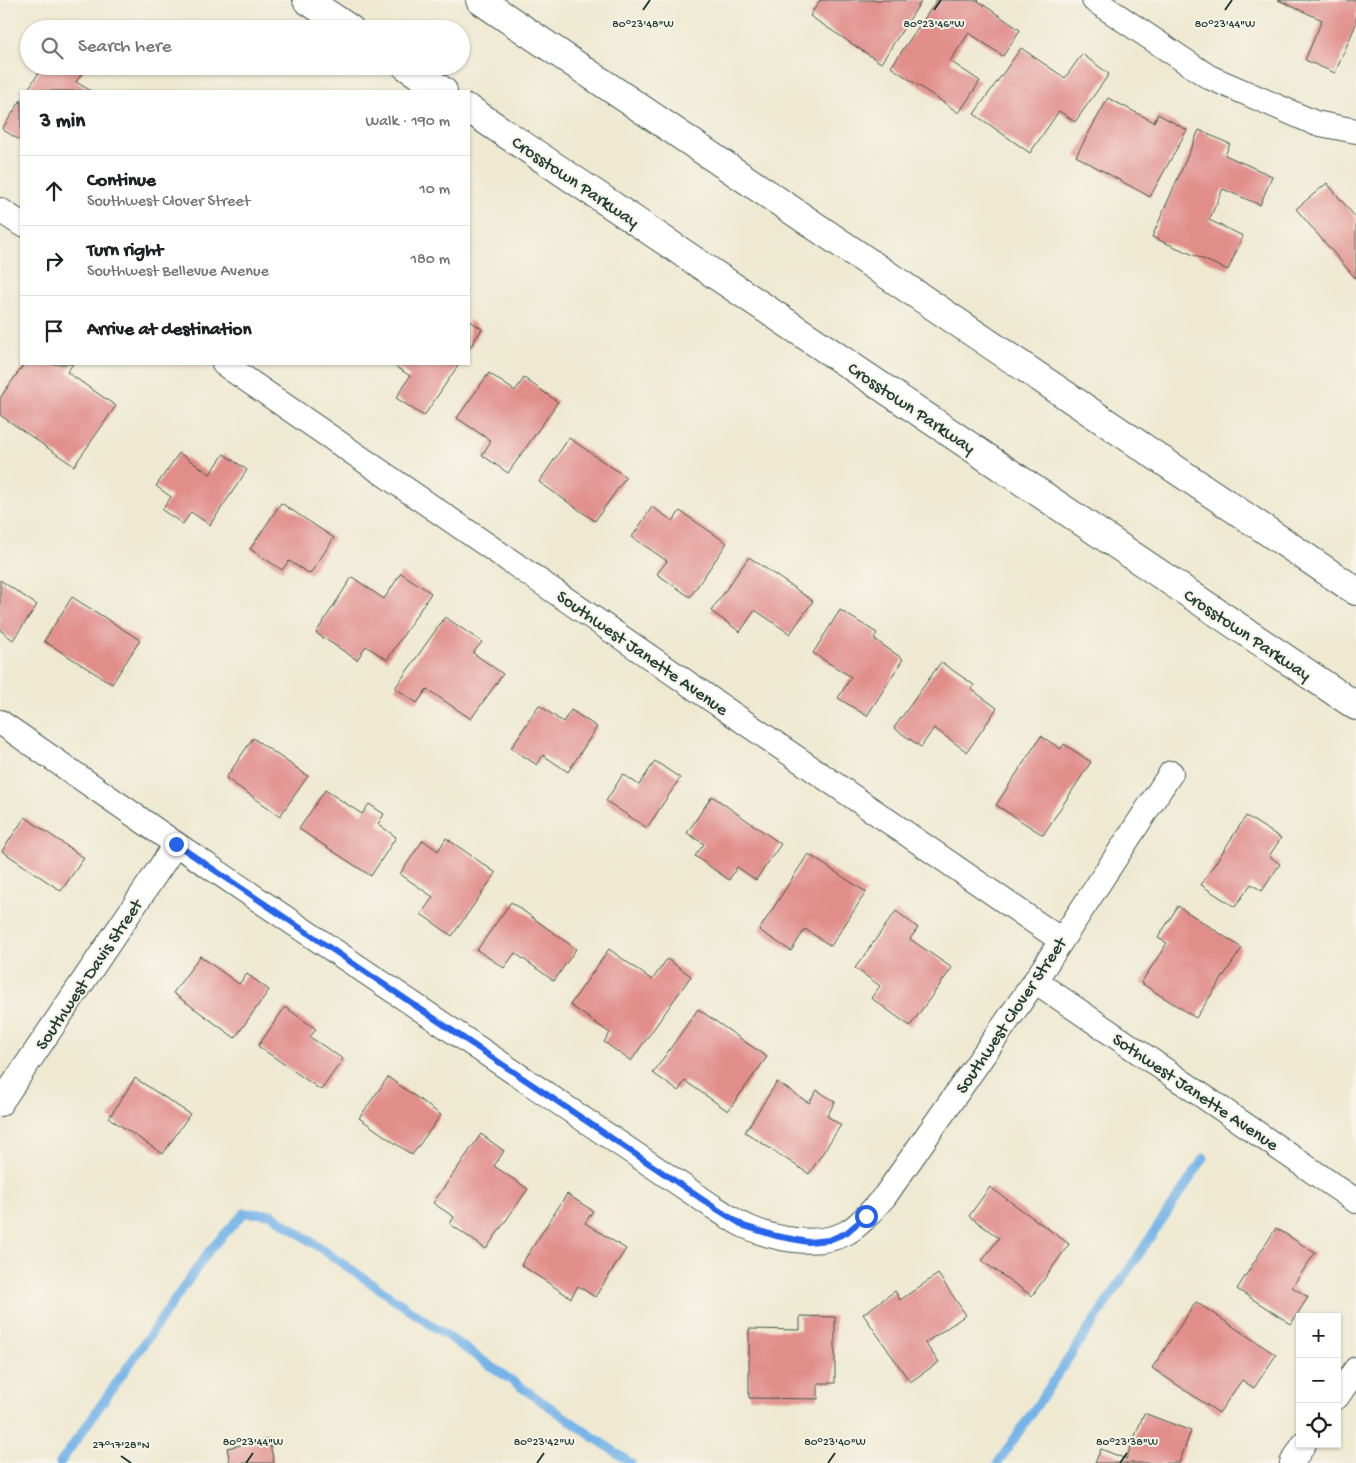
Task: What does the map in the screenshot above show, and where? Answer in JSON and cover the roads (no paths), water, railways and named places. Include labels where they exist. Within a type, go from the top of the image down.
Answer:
[{"type":"main road","points":[[307,0],[337,20]]},
{"type":"main road","points":[[480,0],[1356,591]]},
{"type":"main road","points":[[419,75],[442,90]]},
{"type":"main road","name":"Crosstown Parkway","points":[[470,110],[1356,706]]},
{"type":"street","points":[[1094,0],[1209,77],[1315,123],[1356,131]]},
{"type":"street","points":[[0,210],[20,223]]},
{"type":"street","name":"Southwest Janette Avenue","points":[[225,365],[1061,940]]},
{"type":"street","points":[[0,722],[176,844]]},
{"type":"street","name":"Southwest Clover Street","points":[[176,844],[715,1208],[744,1226],[776,1236],[808,1242],[829,1240],[846,1233],[885,1196],[1035,981],[1172,773]]},
{"type":"street","name":"Southwest Davis Street","points":[[0,1104],[176,844]]},
{"type":"street","name":"Sothwest Janette Avenue","points":[[1035,981],[1356,1201]]},
{"type":"street","points":[[1341,1390],[1356,1369]]},
{"type":"street","points":[[1292,1463],[1301,1448]]},
{"type":"waterway","points":[[998,1463],[1204,1158]]},
{"type":"waterway","points":[[60,1463],[209,1251],[244,1213],[271,1214],[631,1463]]}]
